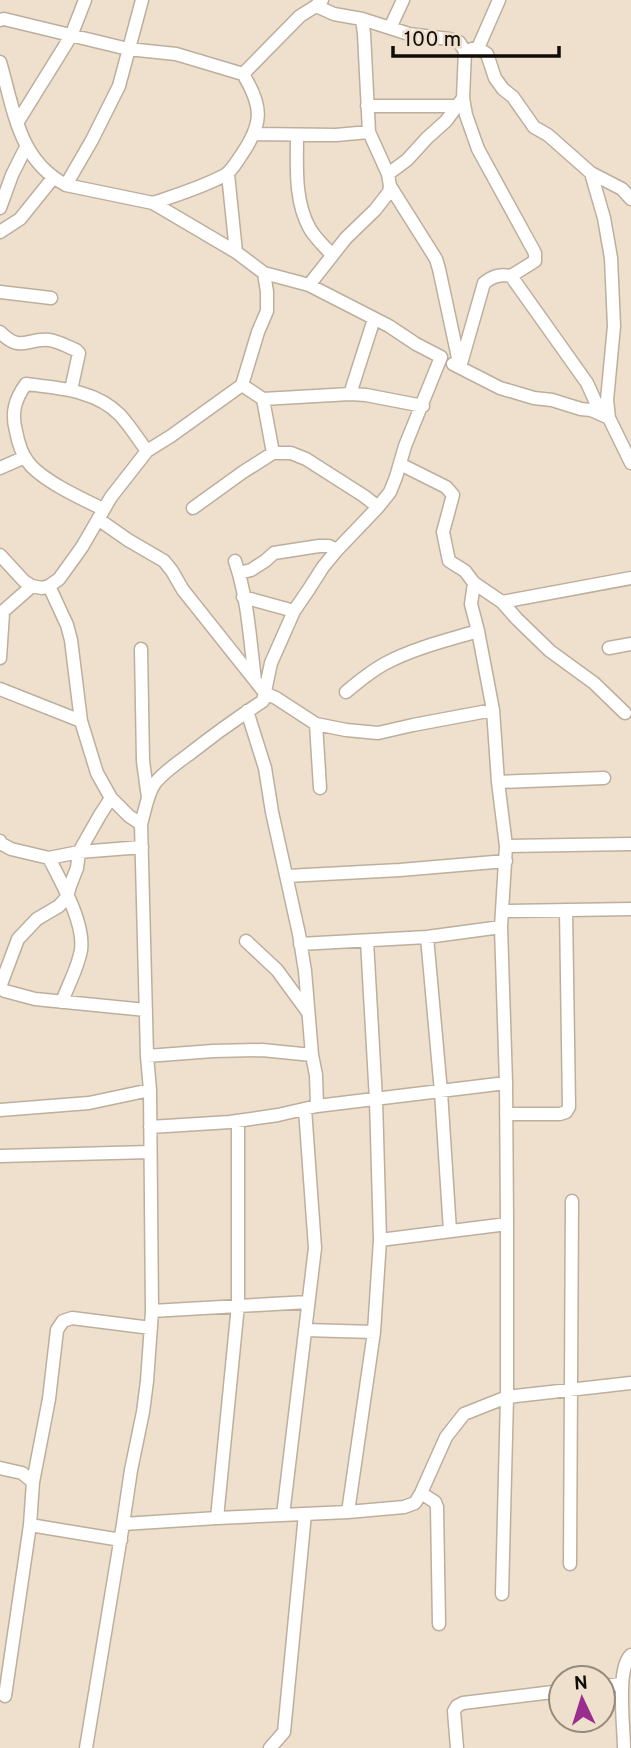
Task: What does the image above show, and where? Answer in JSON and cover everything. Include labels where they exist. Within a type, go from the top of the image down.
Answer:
[{"type":"street","points":[[17,123],[71,36],[85,0]]},
{"type":"street","points":[[66,185],[119,86],[142,0]]},
{"type":"street","points":[[390,28],[403,0]]},
{"type":"street","points":[[309,285],[389,192],[389,180],[446,121],[460,102],[471,50],[499,0]]},
{"type":"street","points":[[243,74],[300,16],[319,3],[334,14],[362,19],[409,34],[449,38],[471,50],[487,54],[495,78],[513,97],[534,127],[548,135],[592,173],[622,189],[631,199]]},
{"type":"street","points":[[362,19],[369,132],[389,180],[436,259],[460,368]]},
{"type":"street","points":[[0,20],[128,49],[176,54],[243,74],[255,94],[258,119],[255,134],[228,174],[153,203]]},
{"type":"street","points":[[0,62],[26,147],[42,169],[53,178],[66,185],[153,203],[236,251],[264,273],[309,285],[500,388],[605,416]]},
{"type":"street","points":[[368,106],[460,102]]},
{"type":"street","points":[[460,102],[478,149],[535,253],[535,261],[511,276],[491,277],[484,283],[460,368]]},
{"type":"street","points":[[255,134],[336,135],[369,132]]},
{"type":"street","points":[[297,135],[297,180],[303,211],[310,229],[332,256]]},
{"type":"street","points":[[0,208],[26,147]]},
{"type":"street","points":[[592,173],[611,258],[614,326],[605,416]]},
{"type":"street","points":[[228,174],[236,251]]},
{"type":"street","points":[[0,232],[20,219],[53,178]]},
{"type":"street","points":[[0,555],[33,586],[42,588],[59,579],[124,479],[147,451],[242,385],[267,312],[264,273]]},
{"type":"street","points":[[511,276],[587,383],[631,463]]},
{"type":"street","points":[[0,292],[51,299]]},
{"type":"street","points":[[350,394],[374,319]]},
{"type":"street","points":[[0,332],[16,343],[47,340],[76,350],[79,354],[71,390]]},
{"type":"street","points":[[86,1748],[131,1470],[143,1412],[151,1328],[150,1090],[141,824],[154,784],[230,722],[262,701],[271,663],[293,611],[323,567],[390,492],[405,446],[441,357]]},
{"type":"street","points":[[147,451],[128,425],[105,404],[71,390],[26,384],[20,392],[13,412],[13,421],[19,445],[29,464],[77,496],[128,540],[164,561],[183,590],[265,693],[316,724],[378,733],[412,724],[493,710]]},
{"type":"street","points":[[242,385],[263,399],[350,394],[423,406]]},
{"type":"street","points":[[263,399],[273,453]]},
{"type":"street","points":[[193,508],[273,453],[291,453],[306,459],[378,507]]},
{"type":"street","points":[[0,468],[25,457]]},
{"type":"street","points":[[400,464],[446,487],[453,495],[443,532],[449,561],[465,571],[474,583],[502,602],[550,651],[594,683],[625,713]]},
{"type":"street","points":[[255,681],[247,614],[237,567],[251,570],[274,553],[320,546],[337,550]]},
{"type":"street","points":[[502,602],[631,578]]},
{"type":"street","points":[[474,583],[471,604],[493,710],[506,846],[501,927],[507,1224],[507,1397],[502,1594]]},
{"type":"street","points":[[0,658],[1,614],[33,586]]},
{"type":"street","points":[[49,586],[67,625],[81,721],[97,774],[111,798],[141,824]]},
{"type":"street","points":[[243,597],[293,611]]},
{"type":"street","points":[[346,692],[366,675],[387,663],[478,631]]},
{"type":"street","points":[[609,648],[631,644]]},
{"type":"street","points":[[141,649],[143,761],[148,799]]},
{"type":"street","points":[[0,689],[81,721]]},
{"type":"street","points":[[247,711],[265,768],[300,944],[316,1075],[311,1107],[314,1248],[283,1515]]},
{"type":"street","points":[[316,724],[320,788]]},
{"type":"street","points":[[498,782],[604,778]]},
{"type":"street","points":[[111,798],[79,852],[77,868],[67,897],[59,906],[37,919],[18,939],[1,992],[34,999],[146,1010]]},
{"type":"street","points":[[0,841],[10,849],[49,858],[79,852],[142,847]]},
{"type":"street","points":[[506,846],[631,844]]},
{"type":"street","points":[[49,858],[76,916],[82,941],[77,964],[62,1002]]},
{"type":"street","points":[[287,876],[506,861]]},
{"type":"street","points":[[502,911],[631,909],[631,917]]},
{"type":"street","points":[[506,1114],[560,1114],[566,1112],[569,1107],[566,910]]},
{"type":"street","points":[[300,944],[427,937],[501,927]]},
{"type":"street","points":[[427,937],[450,1231]]},
{"type":"street","points":[[246,941],[277,971],[307,1011]]},
{"type":"street","points":[[348,1512],[374,1332],[380,1240],[367,941]]},
{"type":"street","points":[[147,1056],[262,1050],[312,1055]]},
{"type":"street","points":[[150,1127],[238,1121],[311,1107],[506,1083]]},
{"type":"street","points":[[0,1110],[89,1103],[150,1090]]},
{"type":"street","points":[[217,1518],[238,1305],[238,1121]]},
{"type":"street","points":[[0,1156],[150,1152]]},
{"type":"street","points":[[570,1564],[572,1201]]},
{"type":"street","points":[[380,1240],[507,1224]]},
{"type":"street","points":[[152,1311],[309,1302]]},
{"type":"street","points":[[5,1696],[4,1662],[30,1525],[33,1482],[49,1399],[57,1330],[63,1321],[72,1318],[151,1328]]},
{"type":"street","points":[[305,1330],[374,1332]]},
{"type":"street","points":[[123,1524],[404,1507],[415,1503],[446,1437],[464,1414],[507,1397],[631,1383]]},
{"type":"street","points":[[0,1468],[22,1473],[33,1482]]},
{"type":"street","points":[[421,1493],[435,1502],[437,1507],[439,1624]]},
{"type":"street","points":[[270,1748],[284,1732],[305,1514]]},
{"type":"street","points":[[30,1525],[121,1540]]},
{"type":"street","points":[[624,1748],[627,1705],[621,1684],[626,1659],[631,1655]]},
{"type":"street","points":[[617,1684],[621,1684]]},
{"type":"street","points":[[457,1748],[454,1711],[457,1706],[547,1693]]}]
